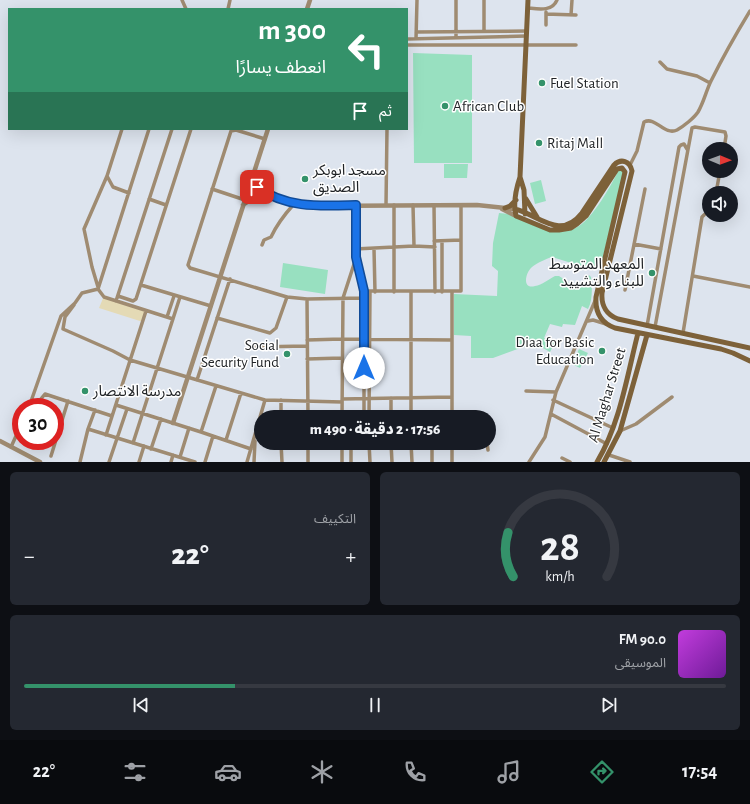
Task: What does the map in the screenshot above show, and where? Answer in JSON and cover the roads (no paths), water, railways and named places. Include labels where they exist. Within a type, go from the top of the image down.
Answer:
[{"type":"main road","points":[[528,0],[520,177],[516,199],[516,216],[554,230],[563,230],[574,226],[586,216],[617,169],[621,167],[624,168],[625,172],[595,301],[599,315],[608,325],[615,328],[721,349],[748,359]]},
{"type":"main road","points":[[515,209],[551,225],[566,225],[574,221],[582,214],[616,163],[622,161],[626,162],[632,169],[602,293],[602,300],[605,309],[618,320],[750,348]]},
{"type":"main road","points":[[520,177],[523,186],[526,213],[523,219]]},
{"type":"main road","points":[[524,195],[531,209],[539,220]]},
{"type":"main road","points":[[503,208],[510,206],[516,199]]},
{"type":"main road","name":"Al Maghar Street","points":[[597,462],[607,444],[618,413],[638,333]]},
{"type":"main road","name":"Al Maghar Street","points":[[604,462],[609,455],[620,431],[647,335]]},
{"type":"main road","points":[[618,413],[625,414]]},
{"type":"street","points":[[416,39],[417,0]]},
{"type":"street","points":[[456,0],[456,38]]},
{"type":"street","points":[[484,0],[484,31]]},
{"type":"street","points":[[528,8],[546,9],[556,4],[557,0]]},
{"type":"street","points":[[546,14],[574,15],[572,0]]},
{"type":"street","points":[[546,9],[546,25]]},
{"type":"street","points":[[630,165],[641,139],[640,134],[644,122],[646,121],[659,124],[665,130],[674,131],[698,112],[710,82],[750,11]]},
{"type":"street","points":[[416,32],[484,31],[526,34]]},
{"type":"street","points":[[408,39],[526,34]]},
{"type":"street","points":[[408,45],[576,46]]},
{"type":"street","points":[[660,62],[667,69],[697,76],[710,82]]},
{"type":"street","points":[[655,327],[691,130],[694,127],[722,131],[726,135],[725,142]]},
{"type":"street","points":[[122,130],[107,176],[84,229],[92,267],[98,288],[104,297],[173,319]]},
{"type":"street","points":[[98,288],[149,130]]},
{"type":"street","points":[[116,301],[172,130]]},
{"type":"street","points":[[118,296],[135,300],[191,130]]},
{"type":"street","points":[[234,130],[231,131],[188,265],[190,268],[287,297],[308,299],[364,298]]},
{"type":"street","points":[[239,130],[265,139]]},
{"type":"street","points":[[173,423],[268,130]]},
{"type":"street","points":[[386,205],[387,130]]},
{"type":"street","points":[[647,326],[679,147],[680,144],[684,144],[689,140]]},
{"type":"street","points":[[684,144],[687,150]]},
{"type":"street","points":[[107,176],[113,187],[129,193]]},
{"type":"street","points":[[252,178],[263,194]]},
{"type":"street","points":[[249,188],[294,204],[315,206],[477,205],[515,209]]},
{"type":"street","points":[[212,189],[244,202],[263,194]]},
{"type":"street","points":[[625,290],[645,189]]},
{"type":"street","points":[[149,199],[166,205]]},
{"type":"street","points":[[262,245],[264,240],[271,237],[276,226],[294,204]]},
{"type":"street","points":[[356,205],[355,249],[364,291],[369,410]]},
{"type":"street","points":[[394,205],[394,292]]},
{"type":"street","points":[[413,205],[414,246]]},
{"type":"street","points":[[434,205],[435,292]]},
{"type":"street","points":[[364,291],[462,291],[461,205]]},
{"type":"street","points":[[503,208],[516,216]]},
{"type":"street","points":[[683,333],[702,217]]},
{"type":"street","points":[[434,241],[461,240]]},
{"type":"street","points":[[442,241],[442,292]]},
{"type":"street","points":[[634,244],[661,249]]},
{"type":"street","points":[[355,249],[435,246]]},
{"type":"street","points":[[374,249],[375,292]]},
{"type":"street","points":[[342,410],[343,298],[356,257]]},
{"type":"street","points":[[692,276],[750,287]]},
{"type":"street","points":[[197,380],[230,279]]},
{"type":"street","points":[[141,285],[211,306]]},
{"type":"street","points":[[98,288],[82,293],[65,317],[63,329],[130,360],[265,400],[308,401],[364,398],[452,397]]},
{"type":"street","points":[[364,410],[366,339],[370,292]]},
{"type":"street","points":[[411,292],[411,410]]},
{"type":"street","points":[[452,292],[452,410]]},
{"type":"street","points":[[168,317],[174,296]]},
{"type":"street","points":[[133,443],[180,297]]},
{"type":"street","points":[[217,318],[270,333],[276,328],[287,297]]},
{"type":"street","points":[[308,299],[308,410]]},
{"type":"street","points":[[529,462],[545,437],[553,400],[588,321],[595,301]]},
{"type":"street","points":[[32,398],[61,316],[74,305]]},
{"type":"street","points":[[106,435],[146,311]]},
{"type":"street","points":[[588,321],[593,320],[608,325]]},
{"type":"street","points":[[307,340],[452,340]]},
{"type":"street","points":[[250,347],[307,346]]},
{"type":"street","points":[[307,358],[342,358]]},
{"type":"street","points":[[201,432],[216,386]]},
{"type":"street","points":[[526,391],[556,392]]},
{"type":"street","points":[[226,440],[241,393]]},
{"type":"street","points":[[42,398],[45,394],[58,398]]},
{"type":"street","points":[[620,431],[636,424],[672,397]]},
{"type":"street","points":[[391,398],[391,410]]},
{"type":"street","points":[[64,400],[112,416]]},
{"type":"street","points":[[262,410],[265,400]]},
{"type":"street","points":[[281,400],[281,410]]},
{"type":"street","points":[[553,400],[613,428]]},
{"type":"street","points":[[52,456],[68,401]]},
{"type":"street","points":[[116,405],[251,449]]},
{"type":"street","points":[[109,462],[127,409]]},
{"type":"street","points":[[80,462],[88,429],[95,410]]},
{"type":"street","points":[[550,414],[607,444]]},
{"type":"street","points":[[151,448],[161,419]]},
{"type":"street","points":[[180,457],[189,428]]},
{"type":"street","points":[[88,429],[195,462]]},
{"type":"street","points":[[205,462],[213,436]]},
{"type":"street","points":[[247,462],[254,439]]},
{"type":"street","points":[[0,441],[40,462]]},
{"type":"street","points":[[139,462],[144,446]]},
{"type":"street","points":[[254,450],[254,462]]},
{"type":"street","points":[[281,450],[282,462]]},
{"type":"street","points":[[308,450],[308,462]]},
{"type":"street","points":[[342,450],[342,462]]},
{"type":"street","points":[[351,450],[351,462]]},
{"type":"street","points":[[369,450],[370,462]]},
{"type":"street","points":[[391,450],[392,462]]},
{"type":"street","points":[[411,450],[412,462]]},
{"type":"street","points":[[432,450],[432,462]]},
{"type":"street","points":[[452,450],[452,462]]},
{"type":"street","points":[[170,462],[172,455]]},
{"type":"street","points":[[609,455],[630,462]]},
{"type":"street","points":[[562,458],[570,462]]},
{"type":"place","name":"Fuel Station","points":[[542,83]]},
{"type":"place","name":"African Club","points":[[445,106]]},
{"type":"place","name":"Ritaj Mall","points":[[539,143]]},
{"type":"place","name":"مسجد ابوبكر الصديق","points":[[305,179]]},
{"type":"place","name":"المعهد المتوسط للبناء والتشييد","points":[[652,273]]},
{"type":"place","name":"Diaa for Basic Education","points":[[602,351]]},
{"type":"place","name":"Social Security Fund","points":[[287,354]]},
{"type":"place","name":"مدرسة الانتصار","points":[[85,391]]}]
